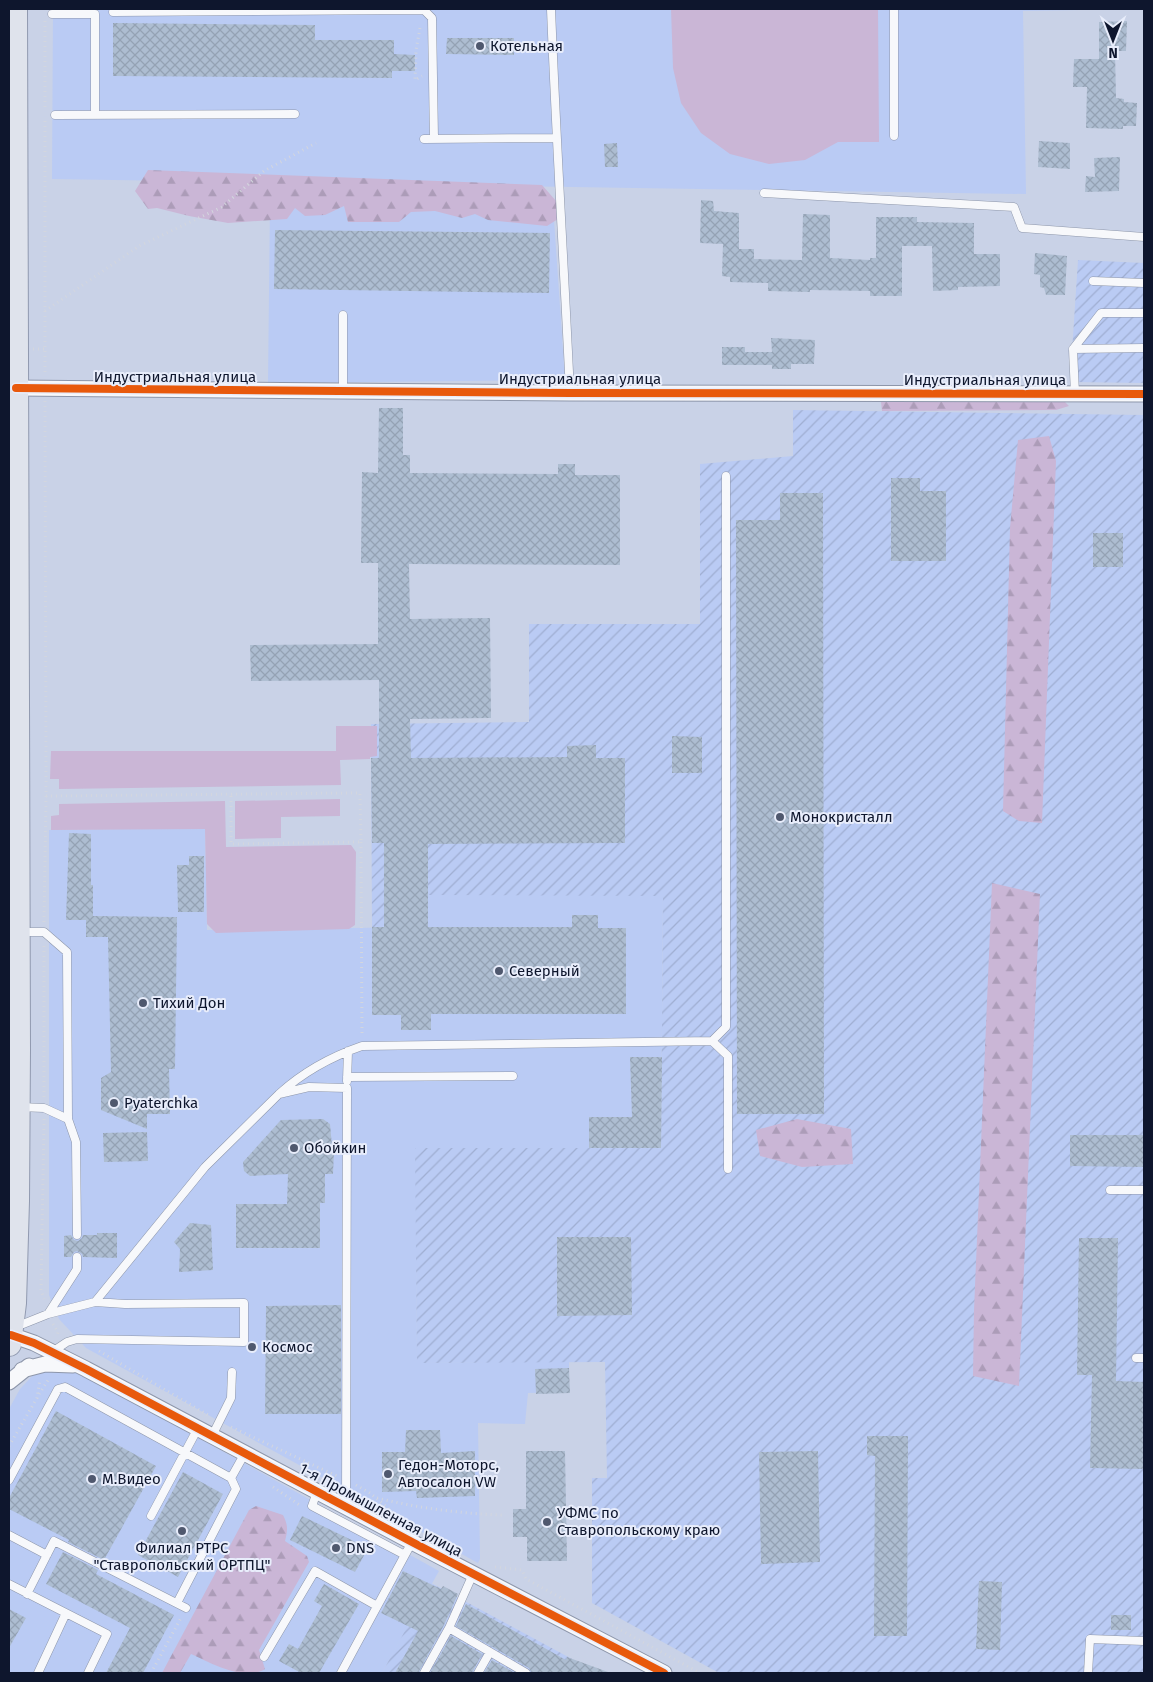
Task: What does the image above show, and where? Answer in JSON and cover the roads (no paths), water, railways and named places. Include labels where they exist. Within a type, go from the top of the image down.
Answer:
[{"type":"main road","points":[[13,1328],[17,1201],[17,1107],[13,1050],[17,932],[16,9]]},
{"type":"street","name":"Индустриальная улица","points":[[16,388],[570,394],[1144,394]]},
{"type":"street","name":"1-я Промышленная улица","points":[[13,1328],[34,1343],[346,1507],[408,1548],[473,1574],[664,1673]]},
{"type":"street","points":[[9,1382],[22,1370],[52,1352]]},
{"type":"street","points":[[22,1370],[45,1364],[71,1365],[86,1369]]},
{"type":"lane","points":[[552,9],[556,138],[561,198],[570,394]]},
{"type":"lane","points":[[894,9],[894,136]]},
{"type":"lane","points":[[113,12],[424,10],[432,18],[434,139]]},
{"type":"lane","points":[[48,16],[95,14],[95,115]]},
{"type":"lane","points":[[55,115],[295,114]]},
{"type":"lane","points":[[424,139],[556,138]]},
{"type":"lane","points":[[764,193],[1014,207],[1022,228],[1144,237]]},
{"type":"lane","points":[[1093,281],[1144,283]]},
{"type":"lane","points":[[1074,394],[1073,349],[1101,313],[1144,313]]},
{"type":"lane","points":[[343,315],[343,392]]},
{"type":"lane","points":[[1073,349],[1144,348]]},
{"type":"lane","points":[[712,1041],[726,1027],[726,476]]},
{"type":"lane","points":[[17,932],[44,932],[68,952],[68,1119],[76,1142],[77,1235]]},
{"type":"lane","points":[[95,1302],[205,1167],[289,1085],[348,1051],[362,1046],[712,1041],[728,1056],[728,1169]]},
{"type":"lane","points":[[346,1507],[348,1051]]},
{"type":"lane","points":[[347,1077],[513,1076]]},
{"type":"lane","points":[[280,1094],[309,1087],[347,1088]]},
{"type":"lane","points":[[17,1107],[44,1108],[68,1119]]},
{"type":"lane","points":[[1110,1190],[1144,1190]]},
{"type":"lane","points":[[48,1314],[77,1269],[77,1257]]},
{"type":"lane","points":[[13,1328],[48,1314],[95,1302],[125,1304],[244,1303],[244,1342],[77,1339],[52,1352]]},
{"type":"lane","points":[[212,1436],[231,1398],[232,1372]]},
{"type":"lane","points":[[9,1480],[58,1389],[65,1388],[231,1478],[236,1489],[177,1603]]},
{"type":"lane","points":[[151,1516],[198,1428]]},
{"type":"lane","points":[[231,1478],[245,1454]]},
{"type":"lane","points":[[317,1492],[312,1506],[408,1548],[341,1673]]},
{"type":"lane","points":[[9,1535],[47,1554]]},
{"type":"lane","points":[[27,1594],[54,1542],[186,1608]]},
{"type":"lane","points":[[264,1657],[315,1570],[377,1606]]},
{"type":"lane","points":[[424,1673],[450,1628],[473,1574]]},
{"type":"lane","points":[[9,1584],[107,1634],[88,1673]]},
{"type":"lane","points":[[38,1673],[66,1614]]},
{"type":"lane","points":[[450,1628],[526,1673]]},
{"type":"lane","points":[[1088,1673],[1090,1639],[1144,1641]]},
{"type":"lane","points":[[478,1673],[490,1652]]},
{"type":"place","name":"Котельная","points":[[480,46]]},
{"type":"place","name":"Монокристалл","points":[[780,817]]},
{"type":"place","name":"Северный","points":[[499,971]]},
{"type":"place","name":"Тихий Дон","points":[[143,1003]]},
{"type":"place","name":"Pyaterchka","points":[[114,1103]]},
{"type":"place","name":"Обойкин","points":[[294,1148]]},
{"type":"place","name":"Космос","points":[[252,1347]]},
{"type":"place","name":"Гедон-Моторс, Автосалон VW","points":[[388,1474]]},
{"type":"place","name":"М.Видео","points":[[92,1479]]},
{"type":"place","name":"УФМС по Ставропольскому краю","points":[[547,1522]]},
{"type":"place","name":"Филиал РТРС \"Ставропольский ОРТПЦ\"","points":[[182,1531]]},
{"type":"place","name":"DNS","points":[[336,1548]]}]
